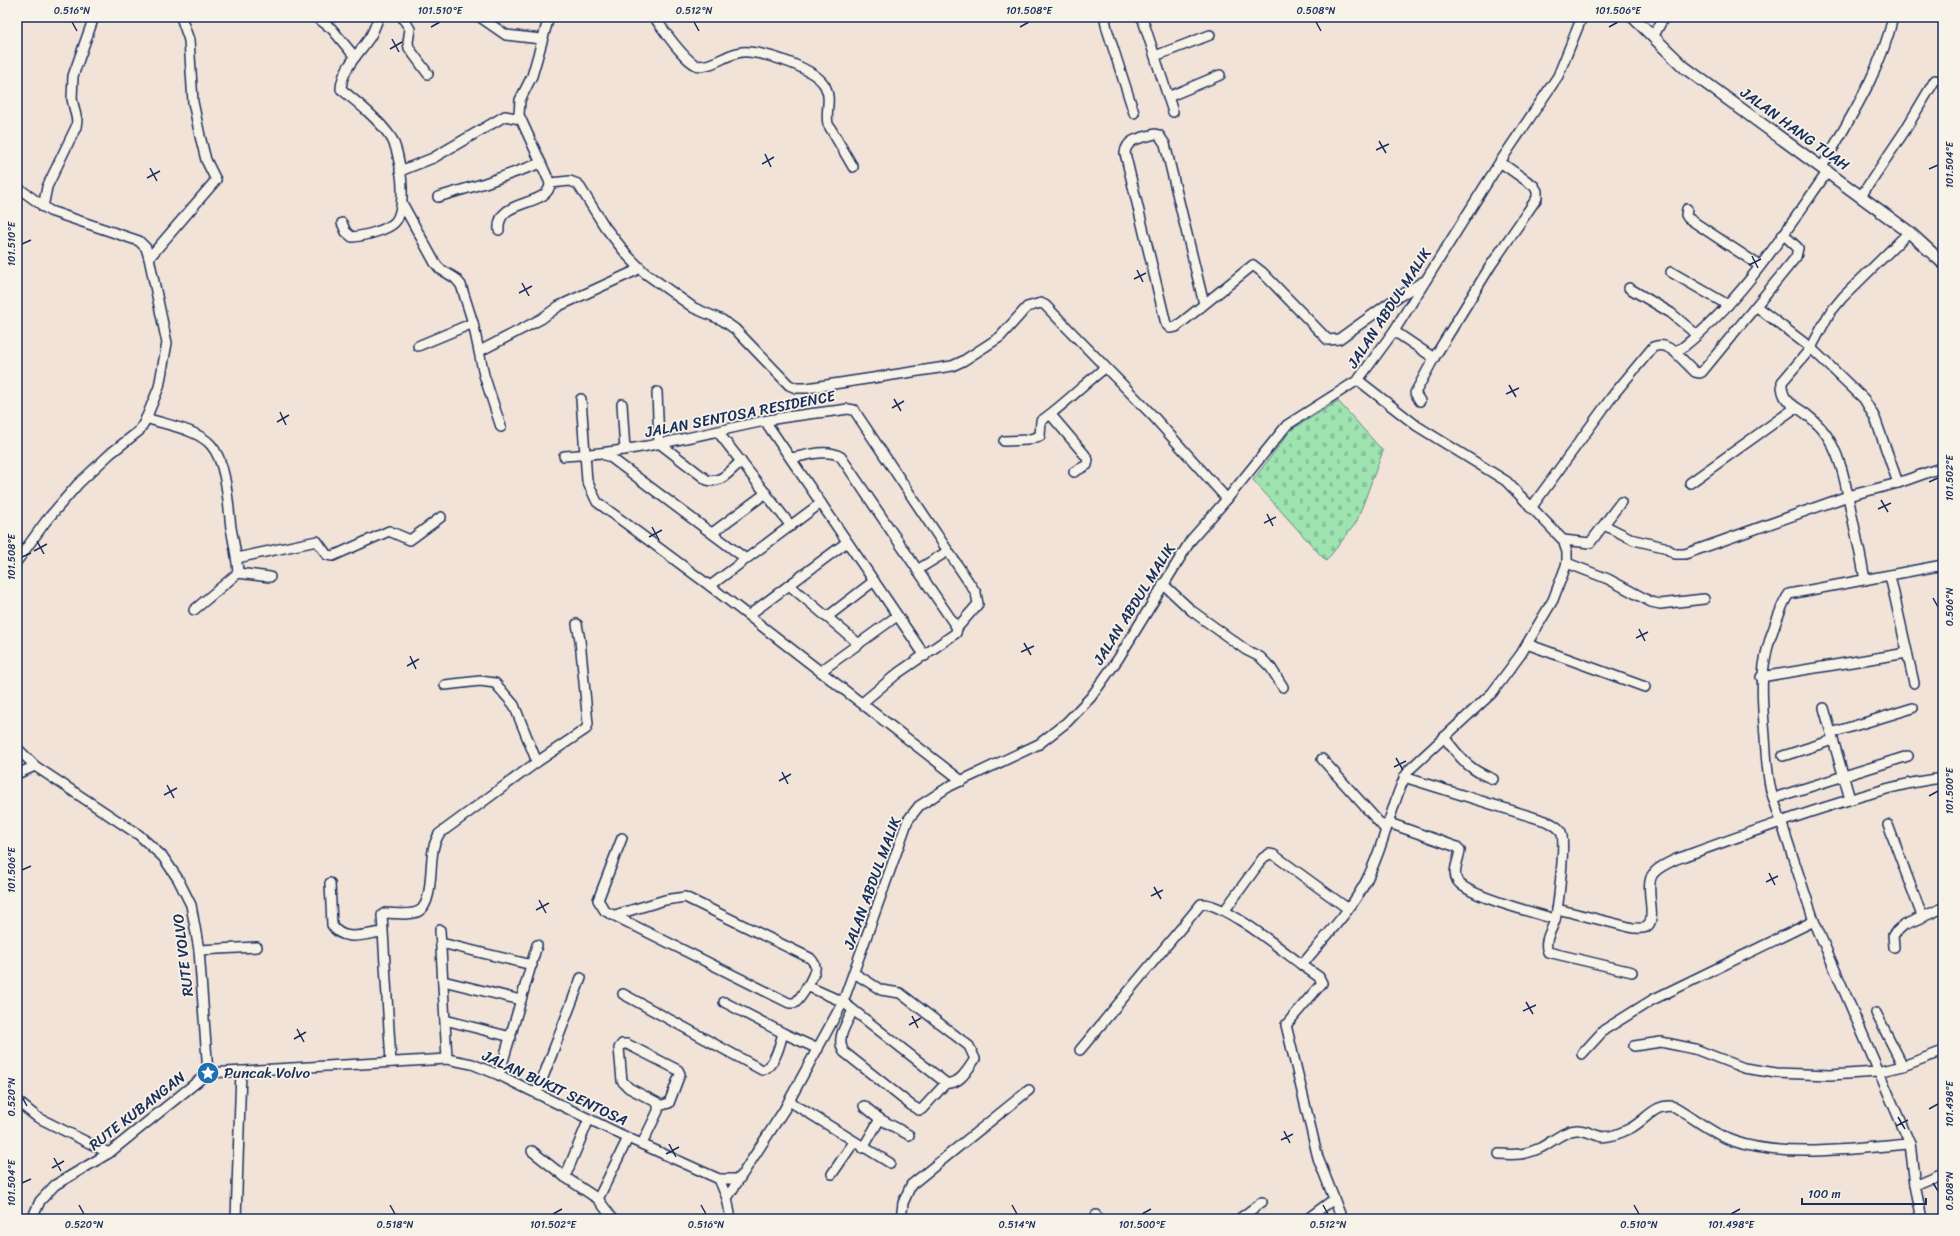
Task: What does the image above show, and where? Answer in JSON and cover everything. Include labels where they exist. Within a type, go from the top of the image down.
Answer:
[{"type":"main road","name":"JALAN HANG TUAH","points":[[1633,17],[1684,67],[1909,232],[1943,263]]},
{"type":"street","points":[[43,207],[47,187],[76,127],[77,120],[72,99],[73,76],[94,17]]},
{"type":"street","points":[[149,258],[216,180],[206,160],[200,136],[193,102],[189,40],[181,17]]},
{"type":"street","points":[[316,17],[332,30],[355,57]]},
{"type":"street","points":[[342,222],[346,232],[352,236],[378,231],[395,222],[399,216],[402,203],[399,156],[391,136],[365,109],[341,89],[342,80],[355,57],[371,36],[380,17]]},
{"type":"street","points":[[402,17],[410,29],[408,42],[409,48],[428,74]]},
{"type":"street","points":[[480,17],[506,35],[541,39]]},
{"type":"street","points":[[498,230],[498,221],[502,214],[542,196],[548,190],[550,182],[520,119],[520,100],[532,76],[541,39],[549,17]]},
{"type":"street","points":[[654,17],[695,64],[700,66],[732,54],[748,52],[775,59],[810,71],[820,78],[830,100],[827,117],[828,124],[853,167]]},
{"type":"street","points":[[1106,17],[1107,29],[1134,113]]},
{"type":"street","points":[[1142,17],[1173,112]]},
{"type":"street","name":"JALAN ABDUL MALIK","points":[[728,1198],[738,1179],[789,1101],[843,1002],[908,820],[918,806],[950,786],[1039,744],[1067,722],[1091,697],[1105,678],[1192,540],[1227,500],[1287,425],[1358,380],[1394,331],[1500,162],[1558,76],[1582,17]]},
{"type":"street","points":[[1653,36],[1664,17]]},
{"type":"street","points":[[1674,351],[1682,348],[1728,305],[1760,266],[1783,234],[1825,169],[1858,106],[1878,60],[1893,17]]},
{"type":"street","points":[[1155,56],[1210,35]]},
{"type":"street","points":[[1168,97],[1220,75]]},
{"type":"street","points":[[1861,196],[1904,132],[1935,80]]},
{"type":"street","points":[[400,171],[433,158],[468,139],[493,122],[505,116],[520,119]]},
{"type":"street","points":[[1204,304],[1165,144],[1159,136],[1155,134],[1130,141],[1126,146],[1125,154],[1166,324],[1170,328],[1176,327],[1204,304],[1250,266],[1255,266],[1328,340],[1334,341],[1424,281]]},
{"type":"street","points":[[1420,401],[1415,393],[1434,358],[1491,265],[1537,198],[1537,191],[1534,186],[1500,162]]},
{"type":"street","points":[[438,196],[485,184],[542,163]]},
{"type":"street","points":[[550,182],[570,181],[578,184],[605,227],[638,267],[694,308],[722,320],[735,329],[784,380],[796,388],[807,388],[952,366],[963,361],[1000,337],[1027,307],[1041,303],[1045,305],[1153,416],[1227,500]]},
{"type":"street","points":[[17,187],[50,211],[139,241],[146,248],[167,343],[159,387],[139,431],[111,453],[78,484],[46,521],[17,561]]},
{"type":"street","points":[[402,203],[435,263],[440,269],[455,278],[461,285],[473,323],[484,375],[501,427]]},
{"type":"street","points":[[1687,209],[1686,215],[1688,218],[1760,266]]},
{"type":"street","points":[[1865,580],[1842,470],[1829,439],[1816,422],[1805,413],[1795,408],[1785,397],[1782,382],[1811,348],[1829,314],[1843,297],[1909,232]]},
{"type":"street","points":[[1531,508],[1614,394],[1654,348],[1660,345],[1665,346],[1674,351],[1695,372],[1700,373],[1757,307],[1796,257],[1798,252],[1796,245],[1783,234]]},
{"type":"street","points":[[480,351],[541,319],[559,306],[635,271],[638,267]]},
{"type":"street","points":[[1671,272],[1728,305]]},
{"type":"street","points":[[1629,288],[1671,314],[1697,335]]},
{"type":"street","points":[[1757,307],[1811,348],[1864,399],[1875,418],[1898,483]]},
{"type":"street","points":[[418,346],[473,323]]},
{"type":"street","points":[[1394,331],[1434,358]]},
{"type":"street","points":[[1004,441],[1037,438],[1040,436],[1042,422],[1066,403],[1086,383],[1106,368]]},
{"type":"street","points":[[1302,965],[1357,896],[1369,875],[1387,826],[1398,788],[1404,777],[1409,770],[1492,693],[1528,644],[1553,600],[1567,563],[1567,552],[1563,540],[1506,481],[1417,426],[1358,380]]},
{"type":"street","points":[[657,392],[659,443],[707,480],[719,480],[741,461]]},
{"type":"street","points":[[582,400],[586,482],[597,502],[749,615],[962,781]]},
{"type":"street","points":[[622,404],[625,450]]},
{"type":"street","points":[[1690,483],[1795,408]]},
{"type":"street","name":"JALAN SENTOSA RESIDENCE","points":[[564,456],[602,454],[718,432],[765,421],[848,409],[854,410],[976,593],[978,604],[957,628]]},
{"type":"street","points":[[1051,414],[1088,460],[1086,465],[1074,472]]},
{"type":"street","points":[[146,418],[185,430],[202,437],[212,445],[219,459],[225,482],[238,573]]},
{"type":"street","points":[[765,421],[925,656]]},
{"type":"street","points":[[718,432],[790,526]]},
{"type":"street","points":[[791,458],[826,453],[835,454],[841,457],[957,628],[956,633],[925,656],[898,673],[862,703]]},
{"type":"street","points":[[602,454],[610,457],[746,559]]},
{"type":"street","points":[[1604,525],[1634,540],[1664,547],[1680,555],[1848,496],[1898,483],[1943,467]]},
{"type":"street","points":[[712,533],[766,493]]},
{"type":"street","points":[[1563,540],[1590,544],[1620,502]]},
{"type":"street","points":[[710,586],[821,503]]},
{"type":"street","points":[[237,558],[317,541],[327,554],[333,556],[389,531],[410,540],[442,517]]},
{"type":"street","points":[[749,615],[847,542]]},
{"type":"street","points":[[918,570],[948,551]]},
{"type":"street","points":[[1567,563],[1608,579],[1651,602],[1660,604],[1704,599]]},
{"type":"street","points":[[1922,1219],[1915,1185],[1910,1144],[1814,921],[1780,821],[1768,776],[1761,677],[1768,642],[1784,600],[1789,594],[1943,565]]},
{"type":"street","points":[[194,610],[238,573],[270,577]]},
{"type":"street","points":[[1890,576],[1914,683]]},
{"type":"street","points":[[827,617],[874,581]]},
{"type":"street","points":[[1163,584],[1192,611],[1246,650],[1260,657],[1271,668],[1283,687]]},
{"type":"street","points":[[789,585],[858,644]]},
{"type":"street","points":[[821,671],[897,616]]},
{"type":"street","points":[[391,1062],[381,918],[383,914],[411,914],[419,911],[427,902],[434,846],[439,834],[537,762],[582,733],[588,724],[580,640],[577,624]]},
{"type":"street","points":[[1528,644],[1645,687]]},
{"type":"street","points":[[1761,677],[1907,653]]},
{"type":"street","points":[[445,685],[480,681],[495,683],[514,705],[537,762]]},
{"type":"street","points":[[1824,708],[1850,799]]},
{"type":"street","points":[[1783,756],[1832,736],[1913,708]]},
{"type":"street","points":[[1444,737],[1467,766],[1480,774],[1493,779]]},
{"type":"street","name":"RUTE VOLVO","points":[[17,748],[35,766],[139,834],[163,857],[178,879],[192,905],[199,950],[208,1073]]},
{"type":"street","points":[[1780,796],[1908,756]]},
{"type":"street","points":[[1322,759],[1387,826],[1457,847],[1460,850],[1455,874],[1456,879],[1460,884],[1476,894],[1555,920]]},
{"type":"street","points":[[17,774],[35,766]]},
{"type":"street","points":[[1404,777],[1549,822],[1558,828],[1562,832],[1563,845],[1557,910],[1555,920],[1546,942],[1548,952],[1551,954],[1632,972]]},
{"type":"street","points":[[1557,910],[1633,928],[1645,928],[1650,924],[1652,917],[1649,885],[1652,875],[1658,869],[1674,860],[1780,821],[1850,799],[1914,781],[1943,778]]},
{"type":"street","points":[[1888,825],[1922,916]]},
{"type":"street","points":[[615,915],[677,897],[685,897],[695,900],[810,958],[814,963],[815,970],[800,999],[795,1003],[789,1002],[605,911],[598,900],[622,838]]},
{"type":"street","points":[[1225,910],[1263,858],[1269,854],[1274,855],[1347,908]]},
{"type":"street","points":[[330,883],[332,925],[336,931],[344,936],[382,932]]},
{"type":"street","points":[[1080,1050],[1201,904],[1206,903],[1225,910],[1319,977],[1322,983],[1286,1025],[1318,1158],[1342,1219]]},
{"type":"street","points":[[1894,947],[1893,935],[1904,925],[1943,908]]},
{"type":"street","points":[[1582,1054],[1604,1030],[1652,1000],[1814,921]]},
{"type":"street","points":[[440,930],[447,1059]]},
{"type":"street","points":[[441,943],[532,964]]},
{"type":"street","points":[[499,1075],[537,946]]},
{"type":"street","points":[[199,950],[257,947]]},
{"type":"street","points":[[807,986],[843,1002],[946,1083],[952,1084],[959,1080],[975,1059],[975,1056],[969,1046],[900,993],[881,990],[854,973]]},
{"type":"street","points":[[537,1093],[581,978]]},
{"type":"street","points":[[443,981],[521,1000]]},
{"type":"street","points":[[623,994],[762,1070],[770,1064],[779,1048],[783,1033]]},
{"type":"street","points":[[724,1002],[783,1033],[818,1049]]},
{"type":"street","points":[[854,1010],[840,1039],[840,1046],[844,1052],[912,1106],[919,1110],[922,1109],[946,1083]]},
{"type":"street","points":[[1876,1013],[1903,1066]]},
{"type":"street","points":[[445,1020],[510,1037]]},
{"type":"street","points":[[1634,1046],[1661,1042],[1695,1049],[1744,1068],[1776,1073],[1830,1075],[1878,1072],[1903,1066],[1943,1051]]},
{"type":"street","points":[[642,1144],[659,1106],[669,1103],[680,1074],[678,1070],[627,1044],[622,1044],[619,1048],[622,1081],[629,1088],[656,1101],[659,1106]]},
{"type":"street","name":"JALAN BUKIT SENTOSA","points":[[208,1073],[447,1059],[472,1064],[499,1075],[628,1138],[719,1179],[738,1179]]},
{"type":"street","points":[[236,1219],[241,1071]]},
{"type":"street","name":"RUTE KUBANGAN","points":[[32,1219],[40,1201],[55,1185],[108,1153],[208,1073]]},
{"type":"street","points":[[901,1219],[903,1203],[911,1185],[1029,1090]]},
{"type":"street","points":[[17,1101],[37,1117],[108,1153]]},
{"type":"street","points":[[789,1101],[863,1148],[890,1163]]},
{"type":"street","points":[[1499,1154],[1519,1155],[1540,1148],[1577,1129],[1600,1137],[1607,1137],[1629,1129],[1645,1119],[1660,1106],[1667,1104],[1675,1107],[1725,1138],[1750,1146],[1806,1150],[1910,1144]]},
{"type":"street","points":[[864,1106],[880,1119],[909,1135]]},
{"type":"street","points":[[565,1177],[589,1119]]},
{"type":"street","points":[[863,1148],[880,1119]]},
{"type":"street","points":[[598,1199],[628,1138]]},
{"type":"street","points":[[832,1174],[854,1142]]},
{"type":"street","points":[[532,1151],[565,1177],[598,1199],[613,1219]]},
{"type":"street","points":[[1915,1185],[1943,1173]]},
{"type":"street","points":[[719,1179],[728,1198],[731,1219]]},
{"type":"street","points":[[1307,1219],[1334,1199]]},
{"type":"street","points":[[1239,1219],[1262,1202]]},
{"type":"green space","points":[[1338,401],[1383,451],[1356,523],[1326,561],[1253,480],[1291,430]]},
{"type":"place","name":"Puncak Volvo","points":[[208,1073]]}]
